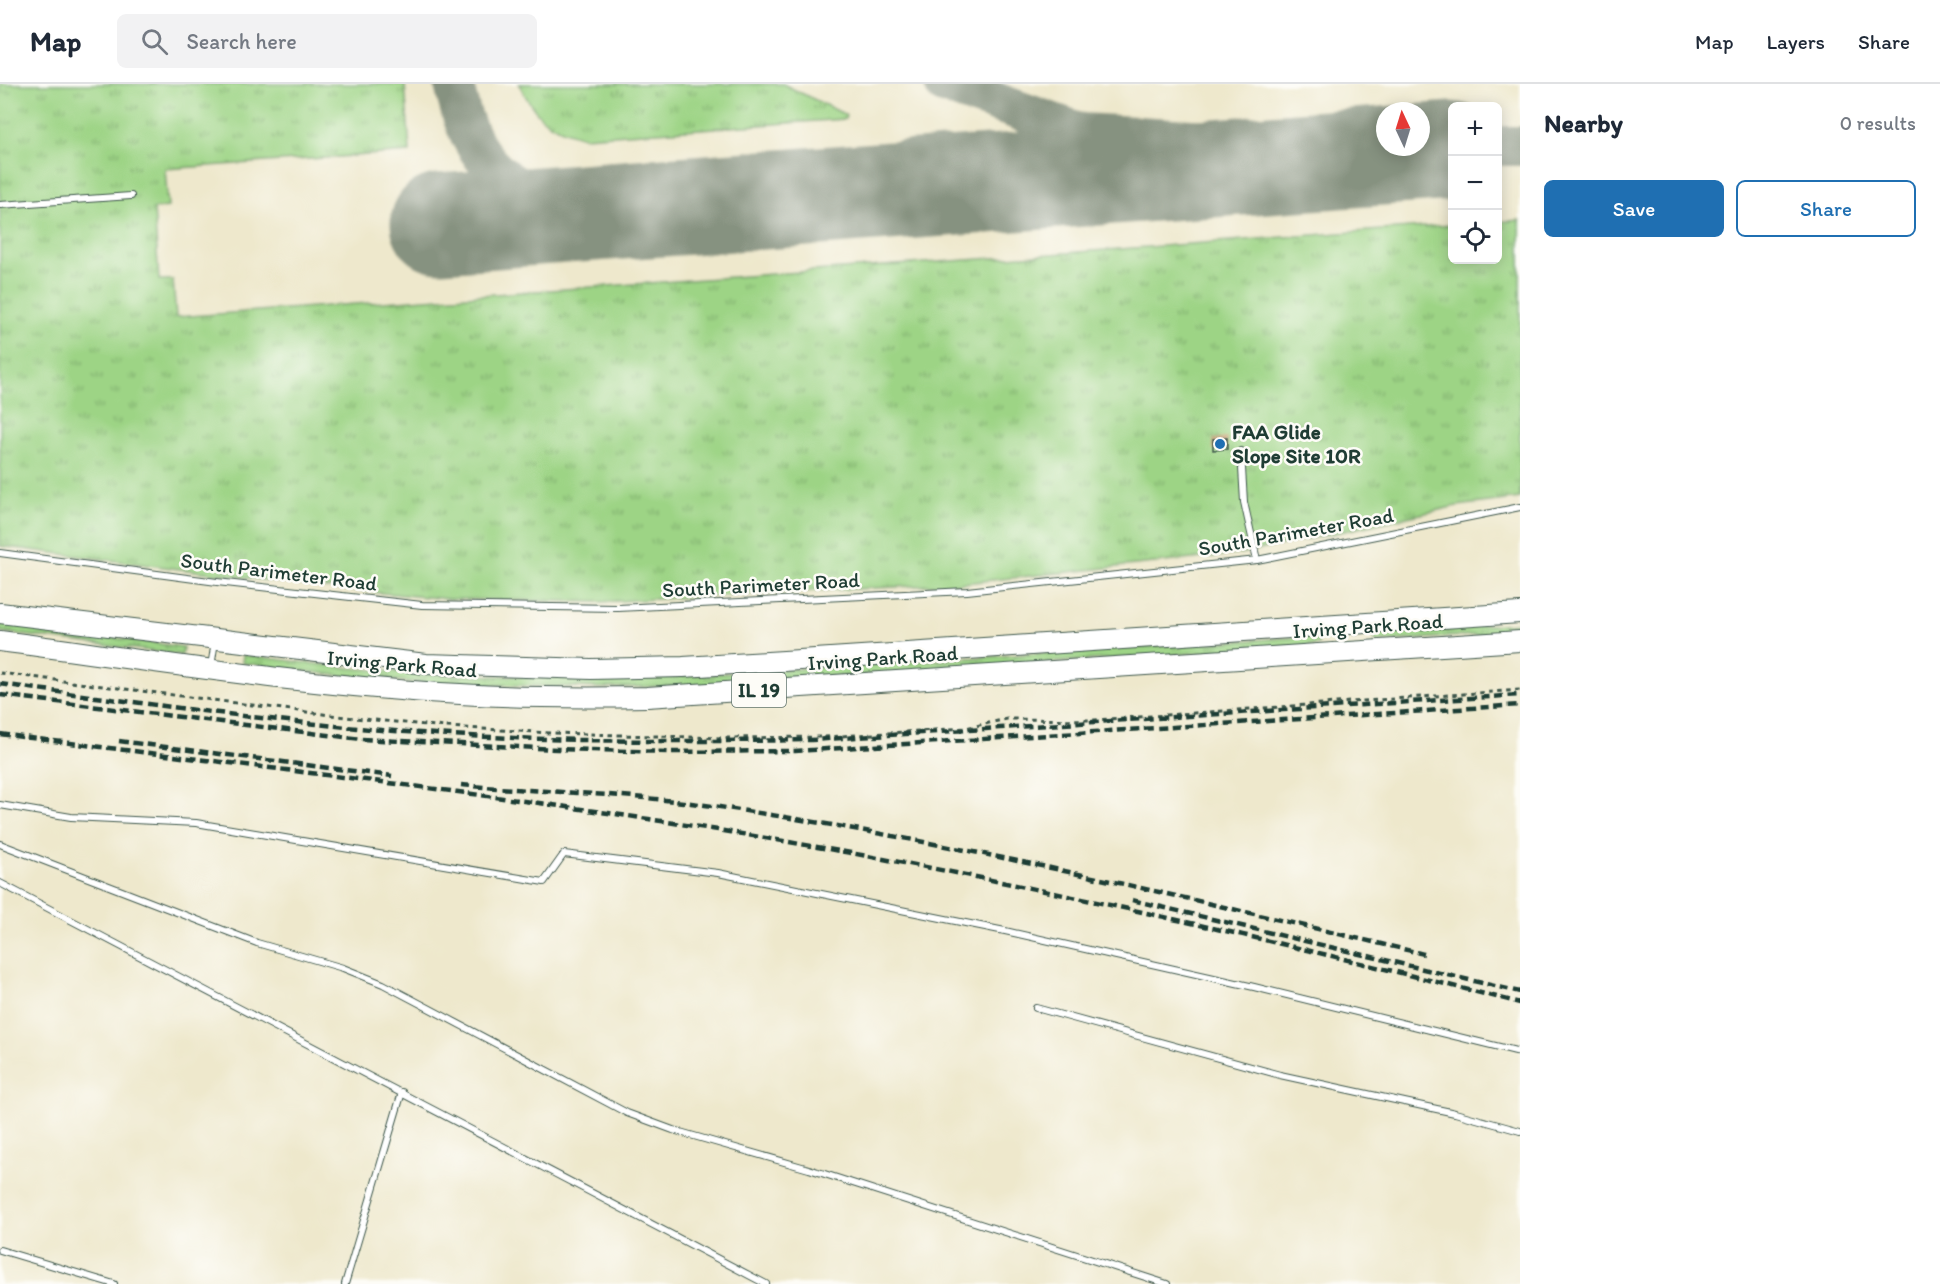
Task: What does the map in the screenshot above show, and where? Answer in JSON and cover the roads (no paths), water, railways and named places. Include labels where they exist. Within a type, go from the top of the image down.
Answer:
[{"type":"main road","name":"Irving Park Road","points":[[0,613],[215,641],[426,664],[511,669],[648,668],[1347,638],[1520,641]]},
{"type":"main road","name":"Irving Park Road","points":[[0,641],[376,688],[461,694],[647,697],[1347,638],[1520,613]]},
{"type":"lane","points":[[0,205],[131,196]]},
{"type":"lane","points":[[1241,451],[1244,502],[1257,560]]},
{"type":"lane","name":"South Parimeter Road","points":[[0,553],[317,594],[422,605],[618,608],[932,593],[1257,560],[1520,507]]},
{"type":"lane","points":[[211,668],[215,641]]},
{"type":"lane","points":[[0,805],[71,817],[196,824],[544,882],[564,854],[718,873],[1005,931],[1254,987],[1520,1052]]},
{"type":"lane","points":[[0,844],[257,943],[343,968],[383,984],[636,1116],[1167,1284]]},
{"type":"lane","points":[[0,883],[766,1284]]},
{"type":"lane","points":[[1036,1008],[1280,1075],[1455,1113],[1520,1131]]},
{"type":"lane","points":[[345,1284],[402,1092]]},
{"type":"lane","points":[[0,1250],[114,1284]]},
{"type":"railway","points":[[0,684],[203,711],[356,728],[508,738],[660,741],[811,740],[1520,695]]},
{"type":"railway","points":[[0,695],[361,739],[668,752],[795,751],[1520,705]]},
{"type":"railway","points":[[0,734],[401,784],[601,812],[891,860],[1162,916],[1520,1003]]},
{"type":"railway","points":[[119,741],[392,776]]},
{"type":"railway","points":[[461,785],[691,803],[876,833],[1059,870],[1424,954]]},
{"type":"railway","points":[[1132,900],[1520,992]]},
{"type":"place","name":"FAA Glide Slope Site 10R","points":[[1220,444]]}]
